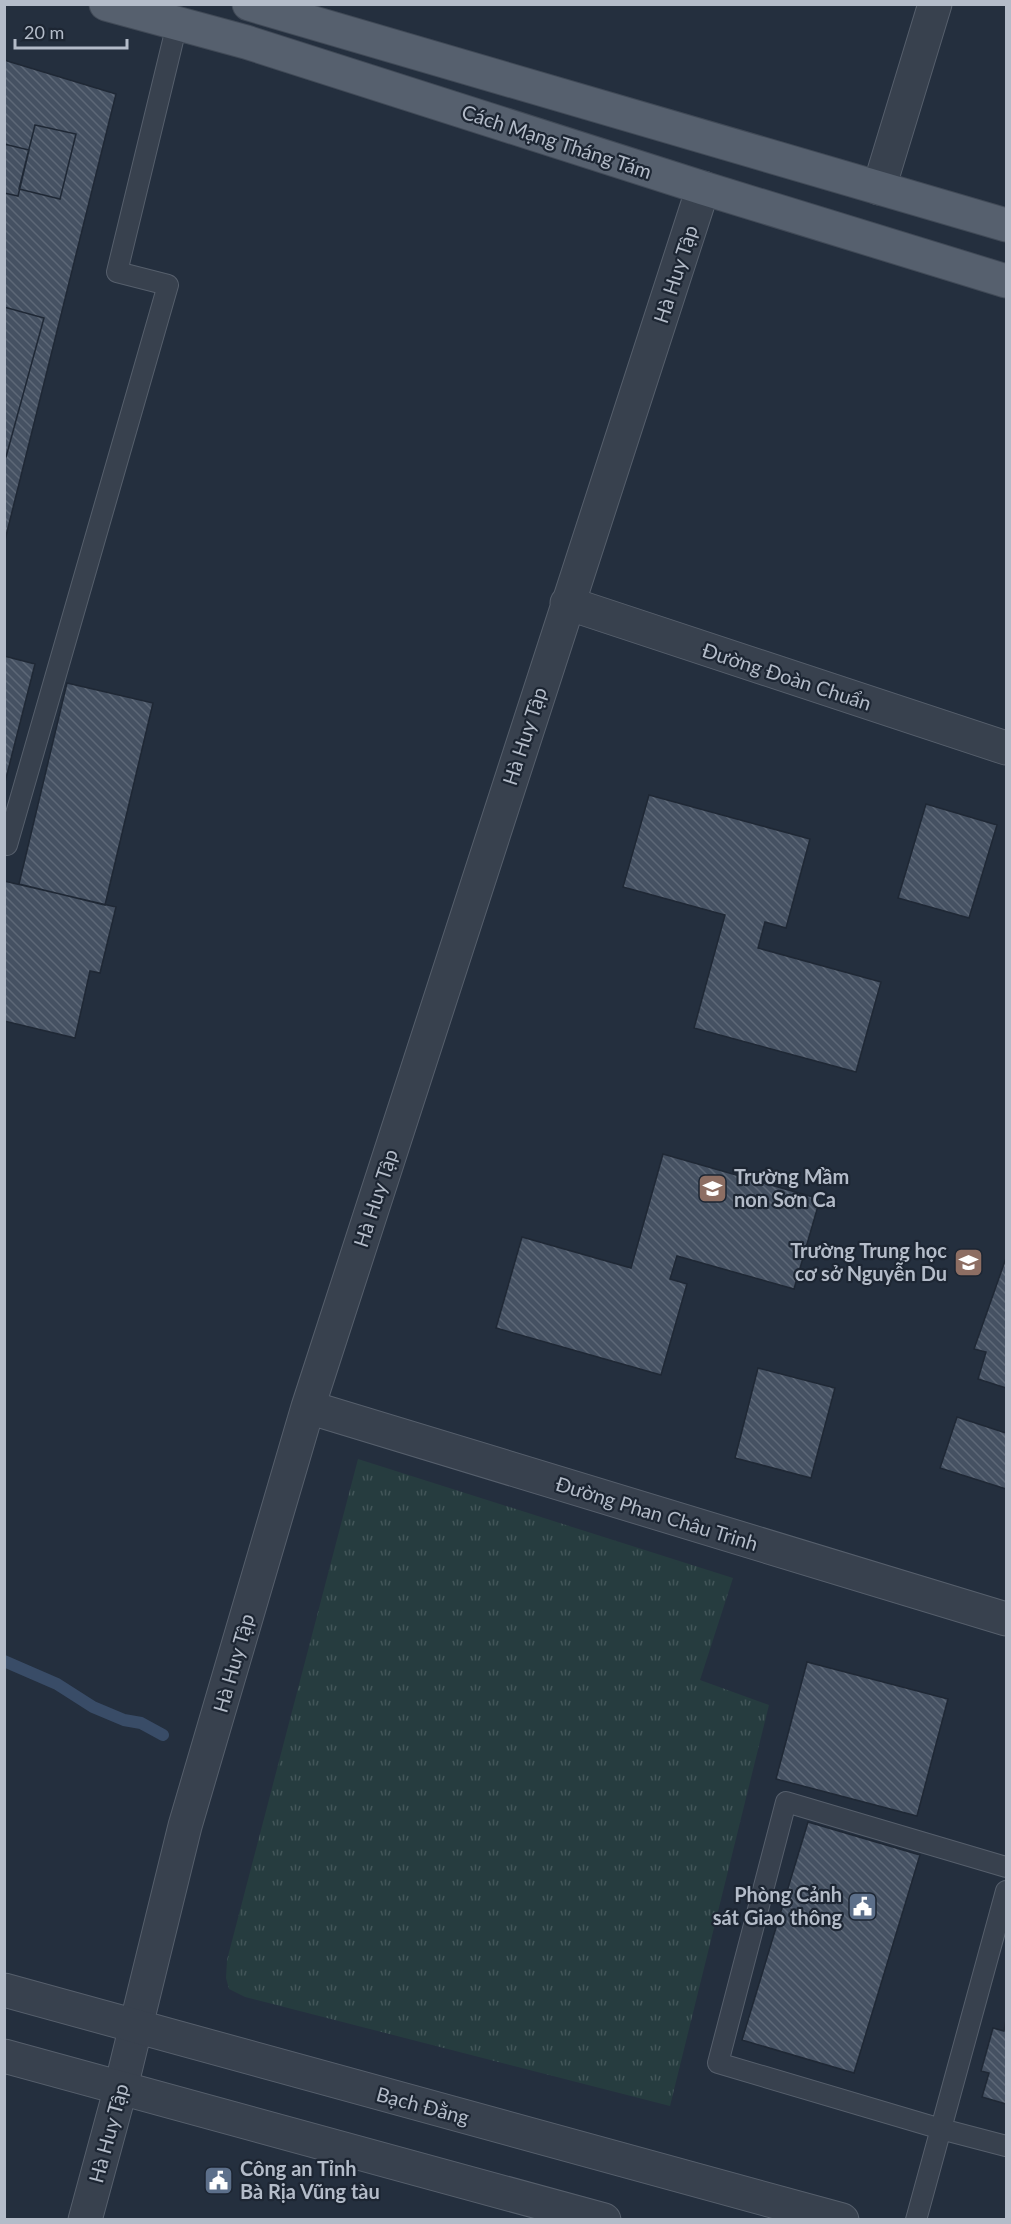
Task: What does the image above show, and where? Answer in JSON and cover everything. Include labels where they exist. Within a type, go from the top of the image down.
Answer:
[{"type":"main road","name":"Cách Mạng Tháng Tám","points":[[106,4],[246,42],[703,188],[1006,281]]},
{"type":"main road","points":[[258,6],[1006,225]]},
{"type":"street","points":[[879,188],[935,4]]},
{"type":"street","name":"Hà Huy Tập","points":[[85,2220],[121,2087],[185,1826],[308,1407],[703,188]]},
{"type":"street","name":"Đường Đoàn Chuẩn","points":[[567,603],[1006,748]]},
{"type":"street","name":"Đường Phan Châu Trinh","points":[[308,1407],[1006,1619]]},
{"type":"street","name":"Bạch Đằng","points":[[4,1990],[842,2220]]},
{"type":"street","points":[[4,2056],[604,2220]]},
{"type":"lane","points":[[7,845],[168,285],[117,272],[177,24]]},
{"type":"lane","points":[[1006,1868],[786,1802],[718,2063],[1006,2146]]},
{"type":"lane","points":[[916,2220],[1006,1891]]},
{"type":"green space","points":[[358,1459],[733,1578],[700,1680],[769,1705],[670,2106],[245,1997],[229,1989],[226,1978],[227,1960]]},
{"type":"building","points":[[4,60],[116,94],[4,544]]},
{"type":"building","points":[[35,125],[76,134],[60,199],[19,189]]},
{"type":"building","points":[[4,144],[29,150],[18,196],[4,193]]},
{"type":"building","points":[[4,307],[44,318],[6,457],[4,457]]},
{"type":"building","points":[[4,656],[35,664],[4,786]]},
{"type":"building","points":[[67,683],[153,703],[105,905],[19,884]]},
{"type":"building","points":[[649,795],[810,839],[786,928],[765,922],[758,948],[881,982],[856,1072],[694,1028],[725,915],[623,887]]},
{"type":"building","points":[[926,804],[997,825],[969,918],[898,898]]},
{"type":"building","points":[[4,881],[116,907],[100,973],[90,971],[75,1038],[4,1021]]},
{"type":"building","points":[[663,1154],[820,1199],[794,1289],[677,1256],[670,1279],[687,1284],[661,1375],[496,1328],[522,1237],[631,1268]]},
{"type":"building","points":[[1006,1258],[1006,1388],[978,1379],[986,1352],[974,1349]]},
{"type":"building","points":[[758,1368],[835,1388],[811,1478],[735,1458]]},
{"type":"building","points":[[957,1417],[1006,1433],[1006,1489],[940,1468]]},
{"type":"building","points":[[807,1662],[948,1699],[917,1816],[776,1779]]},
{"type":"building","points":[[808,1822],[920,1855],[854,2073],[742,2040]]},
{"type":"building","points":[[1006,2021],[1006,2104],[982,2097],[989,2073],[981,2071],[993,2028],[1004,2031]]},
{"type":"waterway","points":[[4,1661],[57,1684],[93,1707],[124,1720],[141,1723],[163,1735]]},
{"type":"place","name":"Trường Mầm non Sơn Ca","points":[[713,1188]]},
{"type":"place","name":"Trường Trung học cơ sở Nguyễn Du","points":[[968,1262]]},
{"type":"place","name":"Phòng Cảnh sát Giao thông","points":[[863,1906]]},
{"type":"place","name":"Công an Tỉnh Bà Rịa Vũng tàu","points":[[219,2180]]}]
